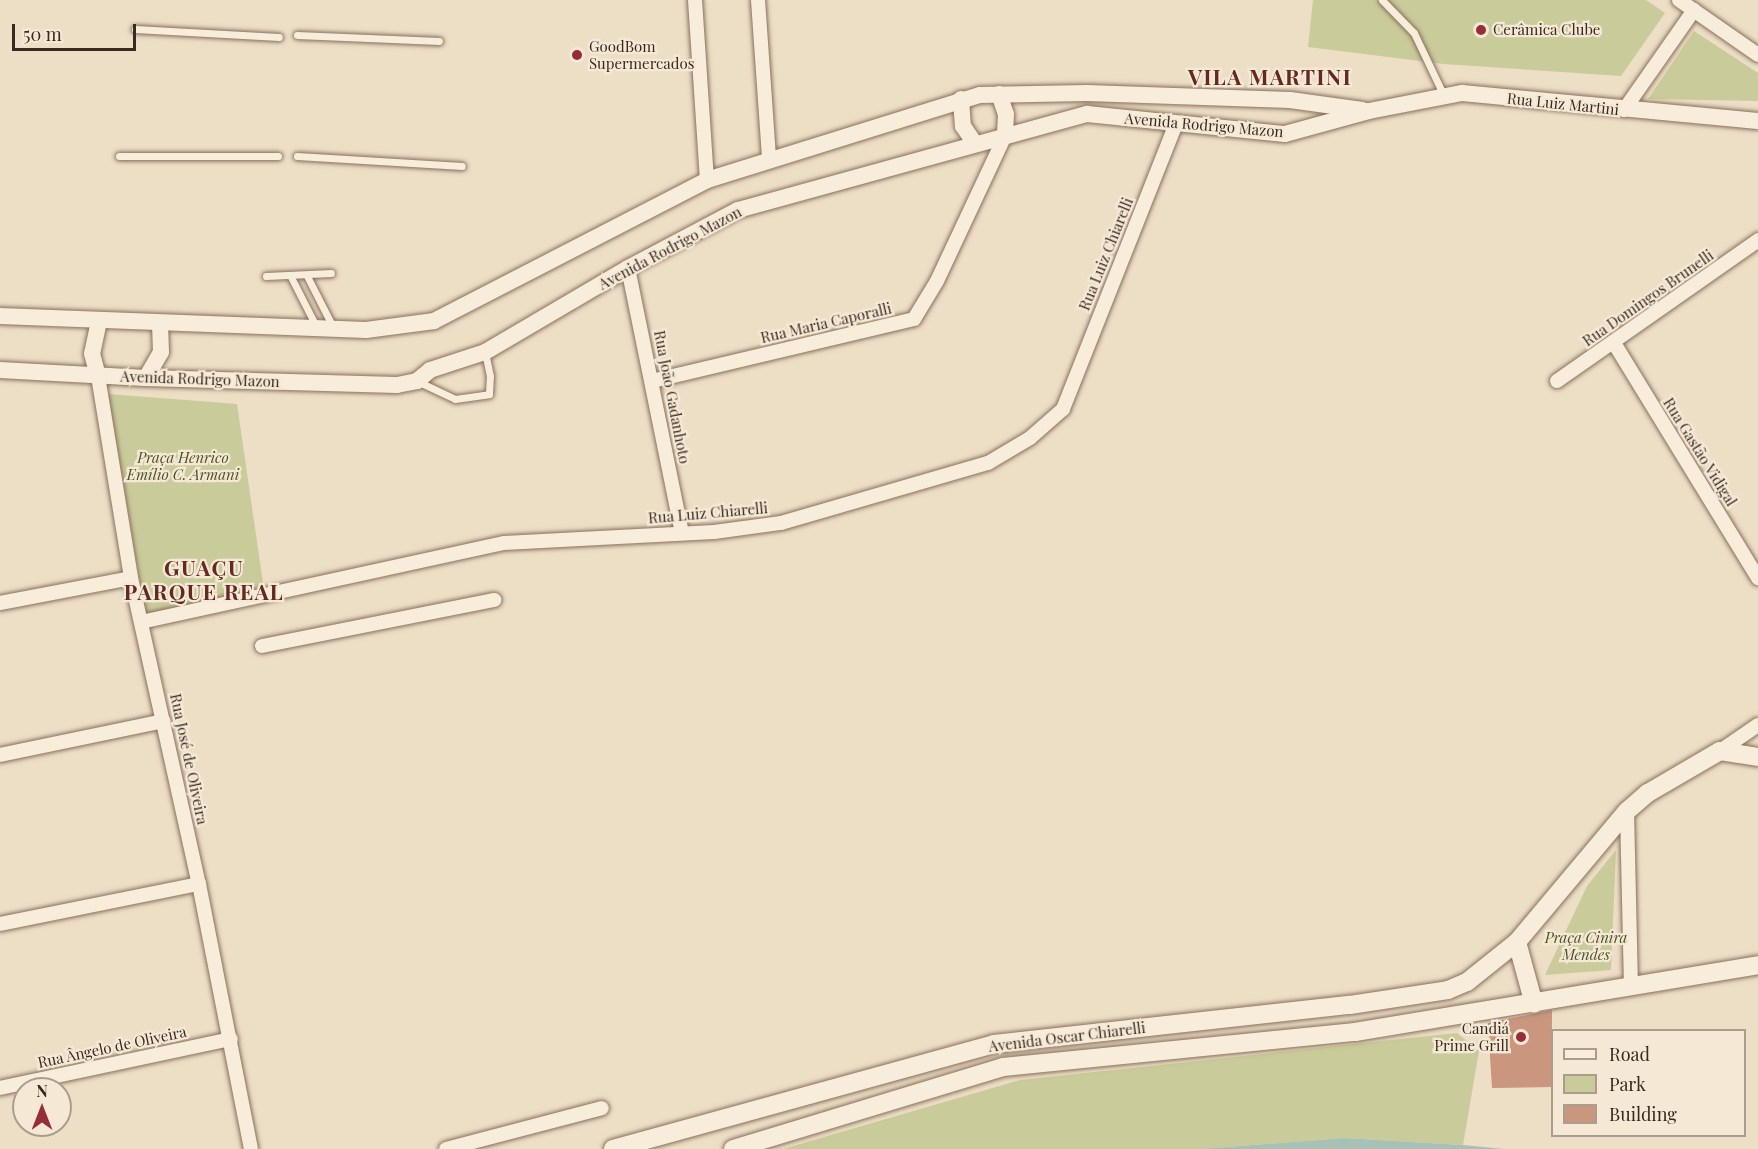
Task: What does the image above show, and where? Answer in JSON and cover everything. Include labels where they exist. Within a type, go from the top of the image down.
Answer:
[{"type":"main road","points":[[1720,751],[1758,757]]},
{"type":"main road","name":"Avenida Oscar Chiarelli","points":[[614,1149],[994,1044],[1350,1005],[1448,990],[1467,982],[1517,942],[1627,811],[1648,793],[1720,751]]},
{"type":"main road","points":[[1517,942],[1534,1004]]},
{"type":"main road","name":"Avenida Oscar Chiarelli","points":[[733,1149],[1003,1067],[1355,1032],[1758,965]]},
{"type":"street","points":[[695,0],[707,180]]},
{"type":"street","points":[[758,0],[769,159]]},
{"type":"street","points":[[1679,0],[1758,55]]},
{"type":"street","points":[[1624,110],[1694,10]]},
{"type":"street","name":"Avenida Rodrigo Mazon","points":[[0,316],[160,324],[378,329],[434,321],[707,180],[961,99],[999,94],[1087,93],[1290,100],[1369,111]]},
{"type":"street","name":"Rua Luiz Martini","points":[[1369,111],[1462,93],[1758,121]]},
{"type":"street","points":[[999,94],[1006,114],[1005,136]]},
{"type":"street","points":[[961,99],[963,126],[975,144]]},
{"type":"street","name":"Avenida Rodrigo Mazon","points":[[0,369],[146,378],[397,385],[417,381],[430,370],[484,352],[628,268],[738,210],[1086,114],[1176,126],[1285,134],[1369,111]]},
{"type":"street","name":"Rua Luiz Chiarelli","points":[[141,622],[504,543],[682,533],[781,523],[988,463],[1030,438],[1063,409],[1176,126]]},
{"type":"street","name":"Rua Maria Caporalli","points":[[652,381],[914,319],[937,281],[1005,136]]},
{"type":"street","name":"Rua Domingos Brunelli","points":[[1557,381],[1758,240]]},
{"type":"street","name":"Rua João Gadanhoto","points":[[628,268],[682,533]]},
{"type":"street","points":[[98,376],[92,354],[99,321]]},
{"type":"street","points":[[146,378],[161,352],[160,324]]},
{"type":"street","name":"Rua Gastão Vidigal","points":[[1614,343],[1758,578]]},
{"type":"street","name":"Rua José de Oliveira","points":[[98,376],[131,578],[199,884],[251,1149]]},
{"type":"street","points":[[0,603],[131,578]]},
{"type":"street","points":[[262,646],[494,600]]},
{"type":"street","points":[[0,755],[164,721]]},
{"type":"street","points":[[1720,751],[1758,724]]},
{"type":"street","points":[[1627,811],[1631,986]]},
{"type":"street","points":[[0,924],[199,884]]},
{"type":"street","name":"Rua Ângelo de Oliveira","points":[[0,1088],[231,1039]]},
{"type":"street","points":[[446,1149],[602,1108]]},
{"type":"lane","points":[[1382,0],[1414,33],[1444,96]]},
{"type":"lane","points":[[135,29],[279,37]]},
{"type":"lane","points":[[297,35],[439,41]]},
{"type":"lane","points":[[119,156],[278,156]]},
{"type":"lane","points":[[297,156],[462,166]]},
{"type":"lane","points":[[266,276],[291,277],[331,273]]},
{"type":"lane","points":[[307,276],[326,328]]},
{"type":"lane","points":[[291,277],[326,328]]},
{"type":"lane","points":[[417,381],[456,399],[489,394],[490,376],[484,352]]},
{"type":"green space","name":"Cerâmica Clube","points":[[1313,0],[1646,0],[1665,13],[1621,76],[1444,64],[1308,47]]},
{"type":"green space","points":[[1694,31],[1758,73],[1758,101],[1648,99]]},
{"type":"green space","name":"Praça Henrico Emílio C. Armani","points":[[108,394],[237,404],[264,590],[146,617]]},
{"type":"green space","name":"Praça Cinira Mendes","points":[[1616,850],[1611,970],[1545,975],[1587,886]]},
{"type":"green space","points":[[1457,1033],[1479,1051],[1463,1145],[1345,1138],[1199,1149],[783,1149],[1020,1080]]},
{"type":"shaded area","points":[[1345,1138],[1463,1145],[1504,1149],[1199,1149]]},
{"type":"building","name":"Candiá Prime Grill","points":[[1552,1010],[1551,1087],[1492,1088],[1488,1023]]},
{"type":"place","name":"Cerâmica Clube","points":[[1481,30]]},
{"type":"place","name":"GoodBom Supermercados","points":[[577,55]]},
{"type":"place","name":"Candiá Prime Grill","points":[[1521,1037]]},
{"type":"district","name":"VILA MARTINI","points":[[1270,76]]},
{"type":"district","name":"GUAÇU PARQUE REAL","points":[[204,579]]}]
